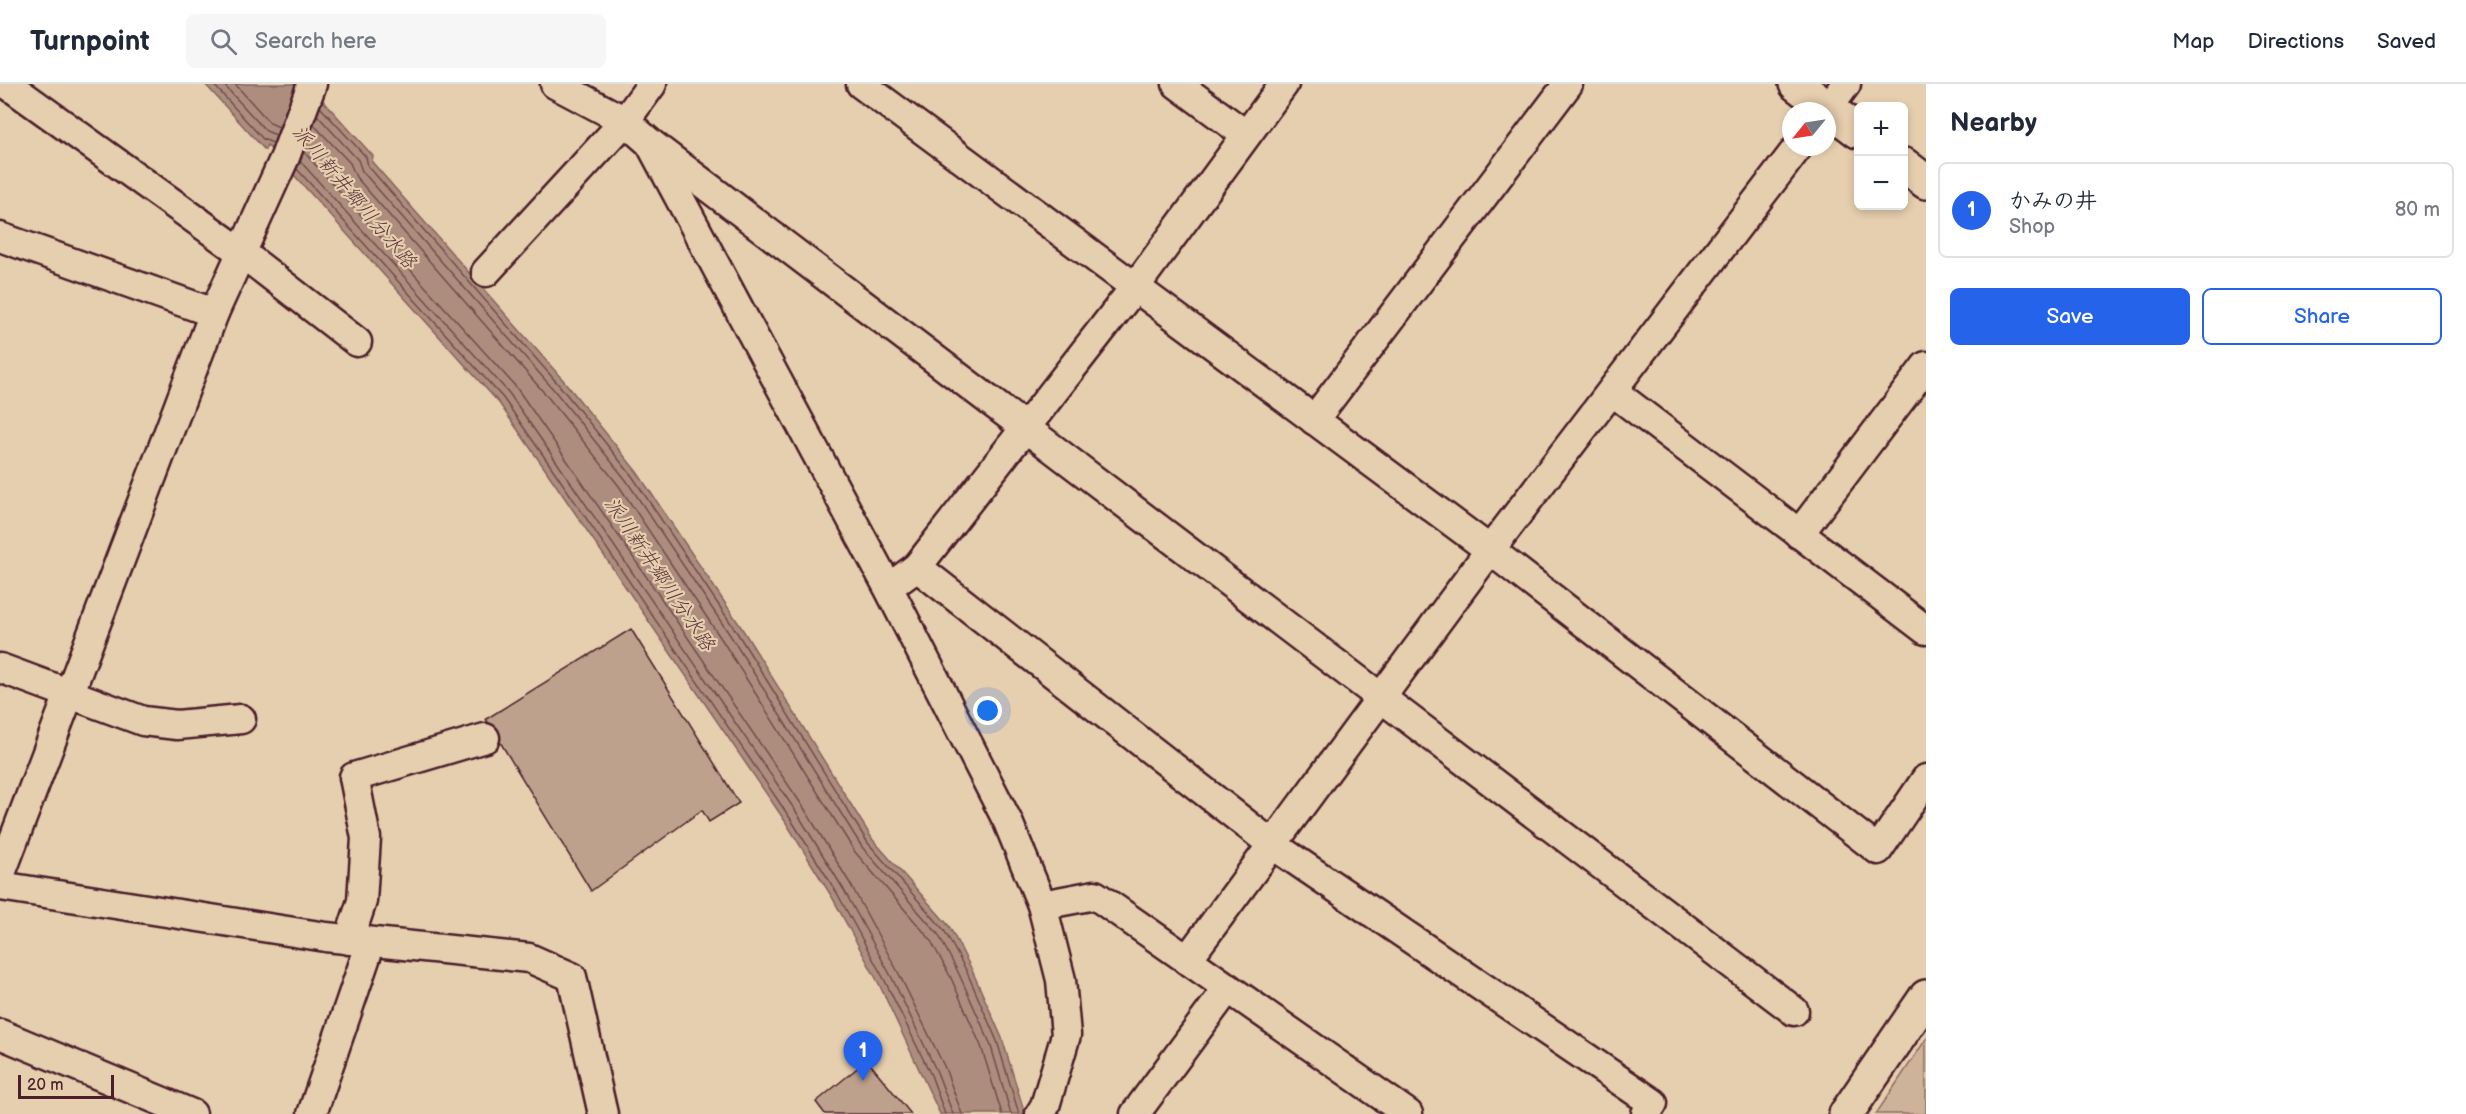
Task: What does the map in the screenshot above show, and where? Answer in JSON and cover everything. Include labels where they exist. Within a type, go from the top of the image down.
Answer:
[{"type":"street","points":[[8,84],[242,254],[357,342]]},
{"type":"street","points":[[0,876],[214,313],[285,158],[312,84]]},
{"type":"street","points":[[555,84],[625,121],[1024,429],[1383,696],[1794,1011]]},
{"type":"street","points":[[486,272],[625,121],[652,84]]},
{"type":"street","points":[[861,84],[1490,550],[1878,850],[1926,779]]},
{"type":"street","points":[[1177,84],[1246,135]]},
{"type":"street","points":[[889,589],[916,567],[1024,429],[1135,286],[1284,84]]},
{"type":"street","points":[[1314,420],[1568,84]]},
{"type":"street","points":[[1796,84],[1834,101],[1854,126]]},
{"type":"street","points":[[651,143],[889,589],[1008,822],[1042,905],[1061,980],[1066,1035],[1043,1110]]},
{"type":"street","points":[[1188,960],[1490,550],[1791,156]]},
{"type":"street","points":[[1908,168],[1926,182]]},
{"type":"street","points":[[0,237],[214,313]]},
{"type":"street","points":[[1799,534],[1926,366]]},
{"type":"street","points":[[1612,391],[1926,630]]},
{"type":"street","points":[[916,567],[1274,844],[1653,1103],[1646,1114]]},
{"type":"street","points":[[0,668],[143,721],[177,725],[241,719]]},
{"type":"street","points":[[312,1114],[360,941],[366,838],[354,777],[485,738]]},
{"type":"street","points":[[0,886],[360,941],[529,958],[572,977],[603,1114]]},
{"type":"street","points":[[1042,905],[1095,895],[1408,1114]]},
{"type":"street","points":[[1140,1113],[1228,988]]},
{"type":"street","points":[[1846,1114],[1926,997]]},
{"type":"street","points":[[0,1034],[192,1114]]},
{"type":"shaded area","points":[[1926,1039],[1926,1114],[1876,1114]]},
{"type":"water","name":"派川新井郷川分水路","points":[[205,84],[308,84],[373,156],[372,162],[564,381],[637,472],[741,627],[873,840],[949,926],[971,968],[1002,1038],[1025,1114],[940,1114],[879,984],[832,897],[785,821],[499,403],[267,145],[265,150]]},
{"type":"building","points":[[631,629],[739,803],[709,822],[702,810],[591,891],[486,719]]},
{"type":"building","points":[[867,1060],[911,1114],[825,1114],[816,1102]]},
{"type":"place","name":"かみの井","points":[[863,1081]]}]
